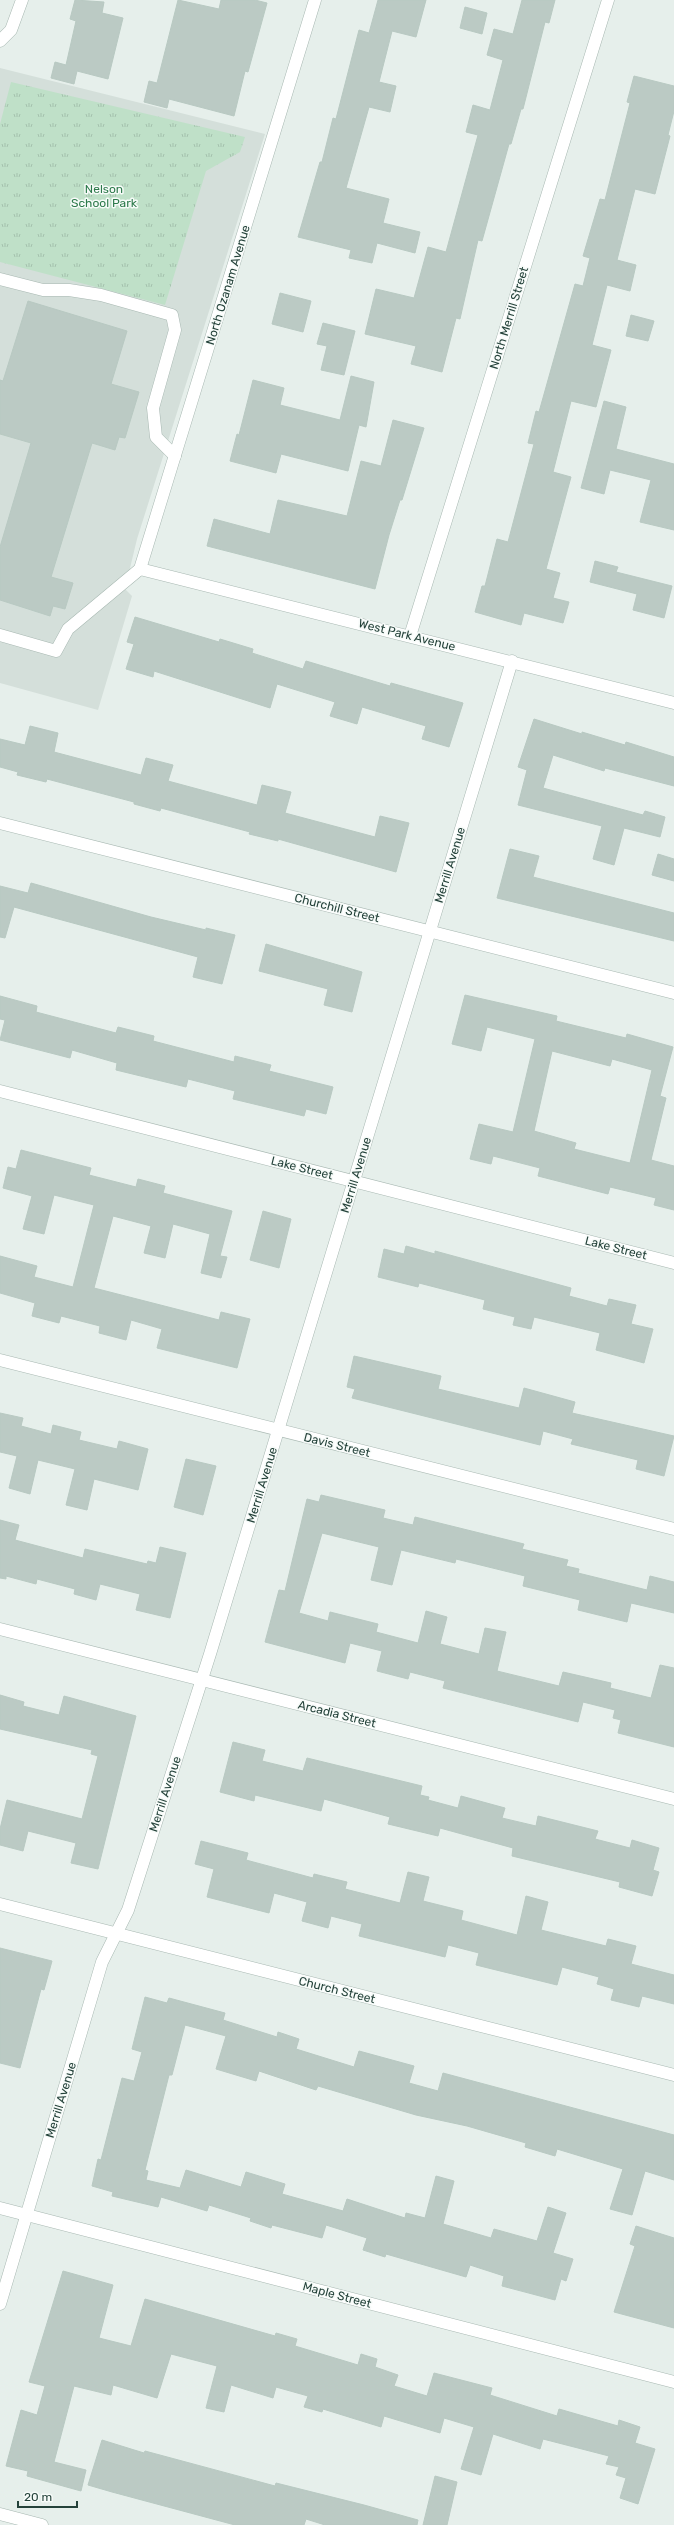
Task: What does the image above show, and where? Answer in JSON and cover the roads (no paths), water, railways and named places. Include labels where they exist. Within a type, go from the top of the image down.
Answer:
[{"type":"street","points":[[0,41],[11,30],[22,0]]},
{"type":"street","name":"North Ozanam Avenue","points":[[140,569],[315,0]]},
{"type":"street","name":"North Merrill Street","points":[[410,636],[608,0]]},
{"type":"street","points":[[0,279],[43,290],[69,290],[101,295],[172,315],[175,330],[153,408],[156,437],[175,456]]},
{"type":"street","points":[[0,636],[56,651],[68,629],[140,569]]},
{"type":"street","name":"West Park Avenue","points":[[140,569],[512,661],[674,703]]},
{"type":"street","name":"Merrill Avenue","points":[[0,2304],[102,1962],[128,1910],[202,1680],[512,661]]},
{"type":"street","name":"Churchill Street","points":[[0,823],[674,993]]},
{"type":"street","name":"Lake Street","points":[[0,1092],[674,1263]]},
{"type":"street","name":"Davis Street","points":[[0,1360],[674,1529]]},
{"type":"street","name":"Arcadia Street","points":[[0,1628],[674,1799]]},
{"type":"street","name":"Church Street","points":[[0,1904],[674,2075]]},
{"type":"street","name":"Maple Street","points":[[0,2208],[674,2382]]},
{"type":"street","points":[[0,2514],[42,2525]]},
{"type":"park label","name":"Nelson School Park","points":[[104,196]]}]
